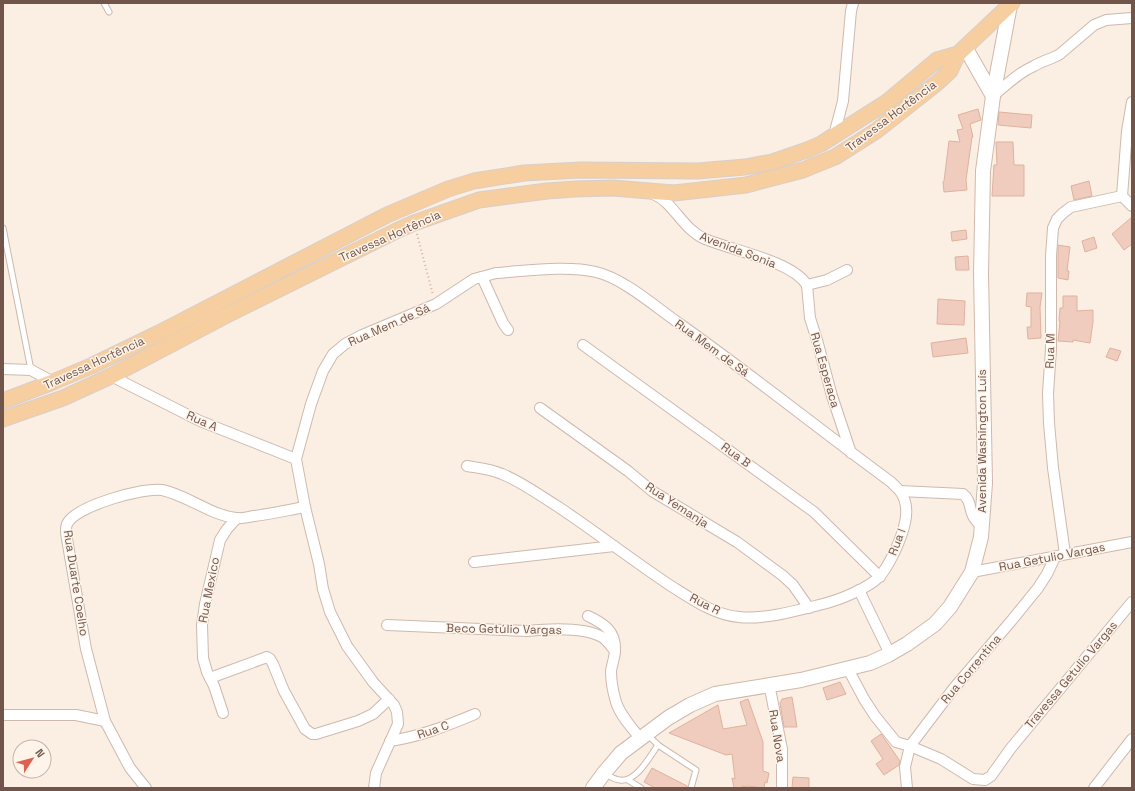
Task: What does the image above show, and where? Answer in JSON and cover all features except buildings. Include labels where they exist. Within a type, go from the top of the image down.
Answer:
[{"type":"main road","name":"Travessa Hortência","points":[[3,419],[63,398],[111,376],[225,316],[414,223],[479,200],[547,191],[613,188],[674,193],[746,185],[803,170],[835,157],[876,131],[950,72],[962,50],[1007,6]]},
{"type":"main road","name":"Avenida Washington Luís","points":[[594,788],[604,773],[621,753],[668,718],[690,705],[715,694],[768,684],[801,680],[870,663],[890,654],[907,644],[934,624],[950,607],[972,572],[981,536],[985,483],[981,227],[983,171],[986,138],[1007,6]]},
{"type":"main road","name":"Travessa Hortência","points":[[3,402],[53,382],[158,333],[402,207],[448,188],[474,181],[524,173],[580,170],[698,171],[745,167],[772,162],[821,144],[887,102],[937,60],[962,50]]},
{"type":"main road","points":[[962,50],[993,96]]},
{"type":"street","points":[[834,135],[843,101],[851,11],[854,3]]},
{"type":"street","points":[[993,96],[1020,73],[1060,54],[1094,25],[1106,20],[1132,18]]},
{"type":"street","points":[[1132,102],[1126,139],[1122,196],[1132,206]]},
{"type":"street","name":"Avenida Sonia","points":[[613,188],[649,192],[659,196],[665,200],[690,230],[705,239],[767,260],[790,270],[799,275],[807,285]]},
{"type":"street","name":"Rua M","points":[[1065,554],[1053,468],[1049,423],[1048,393],[1051,349],[1053,228],[1057,219],[1071,207],[1122,196]]},
{"type":"street","name":"Rua Mem de Sá","points":[[374,788],[376,773],[398,724],[398,718],[394,705],[373,682],[347,646],[330,612],[323,590],[319,564],[305,507],[296,459],[311,404],[323,371],[333,354],[346,344],[362,335],[436,304],[474,279],[496,273],[580,268],[598,272],[636,292],[736,364],[851,453]]},
{"type":"street","points":[[807,285],[827,280],[847,270]]},
{"type":"street","points":[[482,277],[503,323],[508,330]]},
{"type":"street","name":"Rua Esperaca","points":[[807,285],[810,318],[832,396],[851,453]]},
{"type":"street","name":"Rua B","points":[[583,344],[814,512],[880,576]]},
{"type":"street","points":[[3,369],[31,370],[53,382]]},
{"type":"street","name":"Rua A","points":[[111,376],[200,421],[296,459]]},
{"type":"street","name":"Rua Yemanja","points":[[540,408],[622,467],[652,491],[736,542],[782,574],[793,585],[809,608]]},
{"type":"street","name":"Rua I","points":[[809,608],[830,602],[859,590],[880,576],[896,550],[907,514],[906,506],[900,491],[891,482],[851,453]]},
{"type":"street","points":[[467,466],[487,469],[514,480],[586,526],[614,546]]},
{"type":"street","name":"Rua Duarte Coelho","points":[[146,788],[130,768],[105,721],[86,649],[67,539],[67,523],[72,518],[90,507],[114,497],[161,490],[219,514],[237,518]]},
{"type":"street","points":[[900,491],[963,494],[969,501],[972,515],[982,527]]},
{"type":"street","points":[[237,518],[305,507]]},
{"type":"street","name":"Rua Mexico","points":[[223,713],[203,658],[203,614],[220,540],[237,518]]},
{"type":"street","name":"Rua Getulio Vargas","points":[[972,572],[1132,542]]},
{"type":"street","points":[[474,562],[614,546]]},
{"type":"street","name":"Rua R","points":[[614,546],[639,565],[690,598],[717,612],[730,616],[746,618],[762,617],[809,608]]},
{"type":"street","name":"Rua Correntina","points":[[907,788],[904,767],[910,746],[954,688],[1038,588],[1048,574],[1055,557]]},
{"type":"street","points":[[859,590],[890,654]]},
{"type":"street","name":"Travessa Getulio Vargas","points":[[848,669],[864,699],[896,742],[910,746],[941,759],[973,778],[985,780],[991,776],[1011,748],[1132,602]]},
{"type":"street","points":[[588,616],[599,621],[611,631],[614,637],[615,651],[611,671],[616,703],[619,711],[643,736]]},
{"type":"street","name":"Beco Getúlio Vargas","points":[[387,625],[527,631],[547,629],[570,630],[600,636],[615,651]]},
{"type":"street","points":[[210,678],[267,657],[273,664],[284,691],[305,729],[312,734],[358,721],[373,714],[389,699]]},
{"type":"street","name":"Rua Nova","points":[[768,684],[782,750],[782,788]]},
{"type":"street","name":"Rua C","points":[[390,741],[428,733],[475,714]]},
{"type":"street","points":[[3,715],[76,715],[105,721]]},
{"type":"street","points":[[1094,788],[1132,739]]},
{"type":"lane","points":[[104,3],[109,12]]},
{"type":"lane","points":[[3,228],[31,370]]},
{"type":"lane","points":[[643,736],[696,770],[691,788]]},
{"type":"lane","points":[[628,780],[636,774],[658,745]]},
{"type":"lane","points":[[604,773],[619,780],[628,780],[641,788]]},
{"type":"path","points":[[414,223],[436,304]]}]
